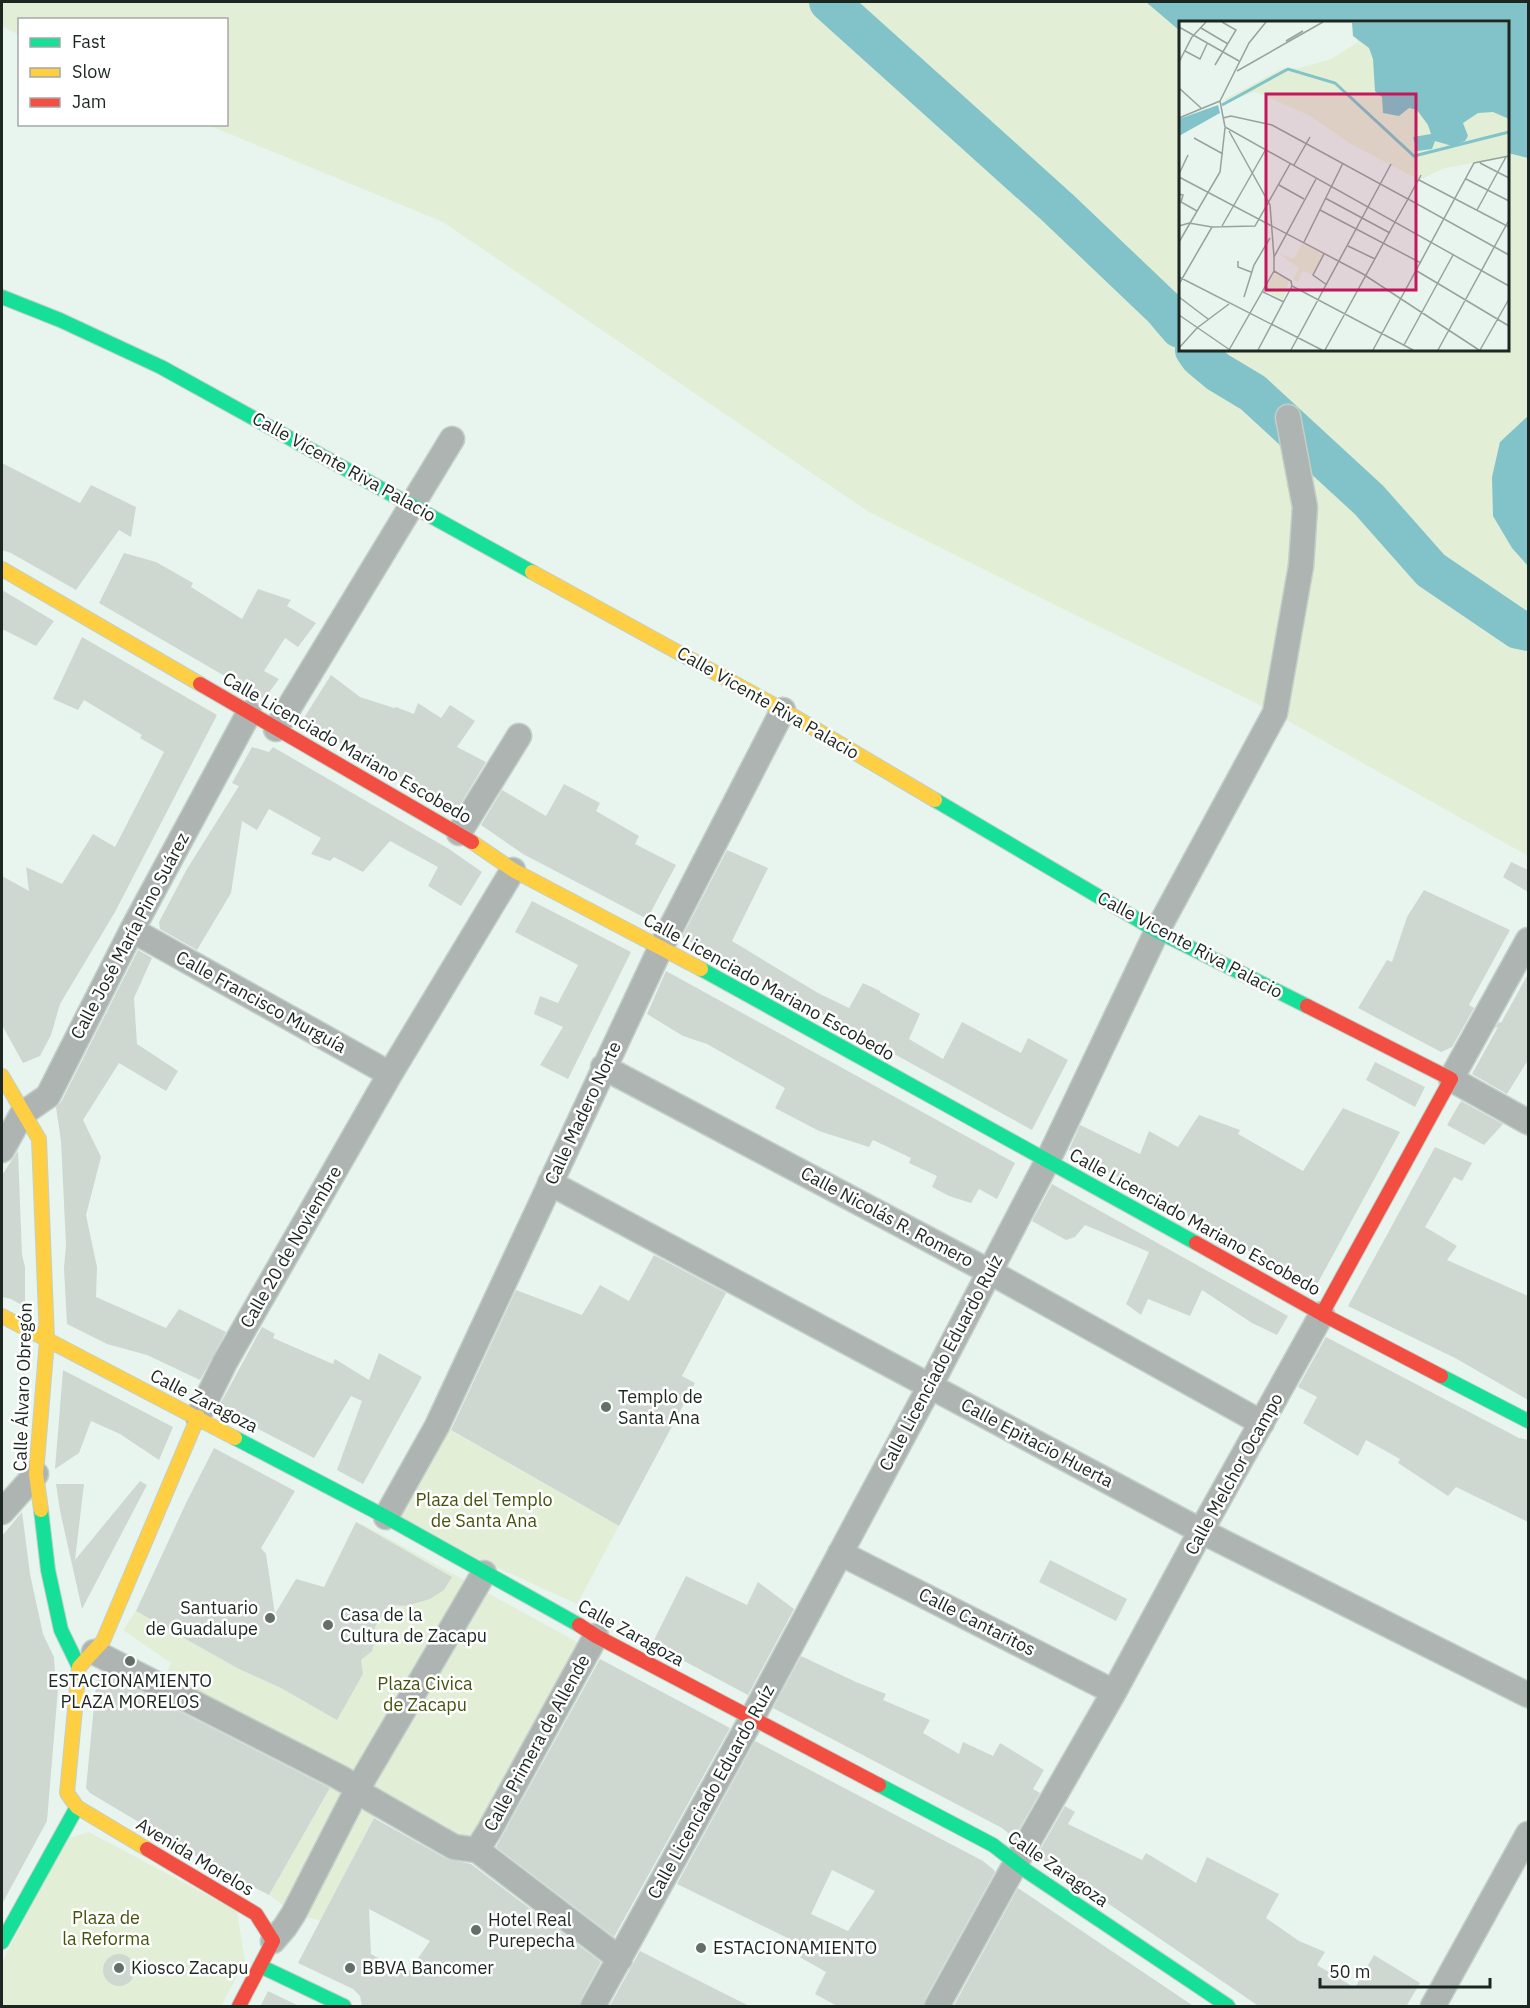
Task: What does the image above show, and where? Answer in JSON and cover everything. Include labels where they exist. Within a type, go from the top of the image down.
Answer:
[{"type":"main road","name":"Calle Vicente Riva Palacio","points":[[2,297],[60,320],[160,367],[783,710],[1157,931],[1451,1079]]},
{"type":"main road","name":"Calle Licenciado Mariano Escobedo","points":[[2,569],[459,833],[513,870],[661,947],[1322,1314],[1528,1421]]},
{"type":"main road","name":"Calle Álvaro Obregón","points":[[2,1076],[22,1114],[39,1139],[47,1340],[36,1474],[48,1570],[61,1630],[92,1654]]},
{"type":"main road","name":"Calle Melchor Ocampo","points":[[1322,1314],[1451,1079]]},
{"type":"main road","name":"Calle Zaragoza","points":[[2,1316],[386,1517],[567,1617],[596,1636],[993,1845],[1017,1861],[1028,1872],[1228,2007]]},
{"type":"main road","name":"Calle 20 de Noviembre","points":[[92,1654],[198,1418]]},
{"type":"main road","points":[[2,1942],[77,1807],[67,1793],[92,1654]]},
{"type":"main road","name":"Avenida Morelos","points":[[77,1807],[256,1914],[273,1941]]},
{"type":"main road","points":[[238,2007],[273,1941]]},
{"type":"main road","points":[[260,1966],[344,2007]]},
{"type":"street","name":"Calle Licenciado Eduardo Ruíz","points":[[593,2007],[752,1718],[930,1386],[1048,1160],[1157,931],[1275,713],[1301,566],[1305,507],[1290,427]]},
{"type":"street","points":[[276,729],[452,439]]},
{"type":"street","name":"Calle Madero Norte","points":[[386,1517],[437,1426],[603,1067],[661,947],[783,710]]},
{"type":"street","name":"Calle José María Pino Suárez","points":[[2,1150],[22,1114],[48,1096],[132,930],[249,712]]},
{"type":"street","points":[[459,833],[519,736]]},
{"type":"street","name":"Calle 20 de Noviembre","points":[[198,1418],[225,1362],[390,1074],[513,870]]},
{"type":"street","name":"Calle Francisco Murguía","points":[[132,930],[390,1074]]},
{"type":"street","name":"Calle Melchor Ocampo","points":[[1451,1079],[1528,940]]},
{"type":"street","name":"Calle Nicolás R. Romero","points":[[603,1067],[990,1272],[1263,1424]]},
{"type":"street","name":"Calle Vicente Riva Palacio","points":[[1451,1079],[1528,1122]]},
{"type":"street","name":"Calle Epitacio Huerta","points":[[550,1183],[1200,1531],[1528,1695]]},
{"type":"street","name":"Calle Melchor Ocampo","points":[[937,2007],[1114,1692],[1200,1531],[1263,1424],[1322,1314]]},
{"type":"street","points":[[2,1512],[36,1474]]},
{"type":"street","name":"Calle Cantaritos","points":[[840,1552],[1114,1692]]},
{"type":"street","points":[[273,1941],[285,1928],[294,1913],[358,1788],[484,1573]]},
{"type":"street","points":[[61,1630],[92,1654],[290,1751],[358,1788],[367,1797],[454,1847],[477,1850],[620,1959]]},
{"type":"street","name":"Calle Primera de Allende","points":[[477,1850],[596,1636]]},
{"type":"street","points":[[92,1654],[151,1667]]},
{"type":"street","points":[[1433,2007],[1528,1834]]},
{"type":"green space","points":[[2,2],[1528,2],[1528,856],[1258,704],[869,512],[443,222],[210,126],[228,126],[228,18],[18,18],[18,34],[2,26]]},
{"type":"green space","name":"Plaza del Templo de Santa Ana","points":[[443,1426],[619,1526],[577,1604],[386,1517]]},
{"type":"green space","name":"Plaza Civica de Zacapu","points":[[362,1524],[590,1649],[477,1850],[378,1810],[321,1921],[294,1913],[269,1895],[336,1778],[161,1686],[171,1663],[123,1630],[136,1611],[237,1668],[281,1688]]},
{"type":"green space","name":"Plaza de la Reforma","points":[[89,1832],[237,1911],[245,1961],[221,2006],[2,2006],[2,1962],[66,1839]]},
{"type":"water","points":[[1146,2],[1528,2],[1528,158],[1509,153],[1509,21],[1179,21],[1179,30]]},
{"type":"water","points":[[1528,416],[1528,566],[1512,548],[1493,516],[1492,477],[1500,442]]},
{"type":"building","points":[[2,463],[80,503],[91,485],[136,507],[131,537],[119,530],[76,590],[2,550]]},
{"type":"building","points":[[124,553],[156,562],[193,583],[191,587],[242,619],[258,589],[291,600],[287,606],[316,623],[298,647],[285,638],[264,671],[279,679],[264,699],[99,603]]},
{"type":"building","points":[[2,590],[54,621],[36,646],[2,629]]},
{"type":"building","points":[[82,637],[217,715],[115,912],[60,1004],[51,1035],[40,1056],[23,1063],[2,1025],[2,876],[29,891],[26,867],[62,884],[93,834],[115,847],[164,752],[140,738],[142,735],[84,700],[78,710],[53,699]]},
{"type":"building","points":[[331,675],[360,697],[394,708],[414,714],[418,703],[441,718],[450,705],[475,721],[457,747],[486,762],[457,810],[302,721]]},
{"type":"building","points":[[252,747],[269,752],[273,747],[449,849],[482,872],[461,906],[428,886],[438,867],[390,841],[363,872],[334,857],[330,861],[311,854],[321,838],[269,809],[257,830],[242,821],[231,893],[197,950],[160,929],[159,922],[187,869],[239,786],[232,783]]},
{"type":"building","points":[[564,784],[600,803],[596,811],[639,836],[635,844],[676,865],[647,919],[523,854],[481,825],[502,790],[546,816]]},
{"type":"building","points":[[727,850],[768,868],[732,941],[818,993],[849,1008],[863,983],[880,991],[920,1014],[909,1039],[943,1059],[962,1022],[1021,1053],[1028,1038],[1068,1060],[1032,1130],[682,937]]},
{"type":"building","points":[[1511,862],[1528,870],[1528,892],[1503,877]]},
{"type":"building","points":[[1424,890],[1510,930],[1469,1005],[1474,1008],[1452,1047],[1441,1052],[1358,1008],[1387,960],[1392,962],[1407,917]]},
{"type":"building","points":[[532,901],[631,952],[568,1079],[540,1065],[563,1027],[534,1014],[540,996],[558,1003],[578,965],[515,932]]},
{"type":"building","points":[[138,950],[152,958],[134,998],[137,1044],[178,1071],[166,1091],[119,1063],[83,1120],[101,1157],[86,1215],[97,1267],[96,1297],[166,1328],[179,1309],[226,1332],[200,1380],[147,1355],[107,1344],[67,1324],[61,1141],[56,1107],[61,1102]]},
{"type":"building","points":[[666,971],[1015,1163],[997,1199],[979,1189],[971,1203],[949,1196],[932,1187],[937,1176],[909,1163],[911,1158],[873,1140],[869,1147],[819,1131],[775,1108],[785,1088],[707,1044],[683,1036],[647,1014]]},
{"type":"building","points":[[1528,974],[1528,1060],[1507,1094],[1472,1074],[1498,1027],[1495,1028],[1499,1022],[1501,1023]]},
{"type":"building","points":[[1375,1062],[1425,1087],[1415,1107],[1366,1080]]},
{"type":"building","points":[[1461,1101],[1503,1124],[1484,1145],[1447,1125]]},
{"type":"building","points":[[1343,1108],[1400,1132],[1315,1288],[1069,1150],[1080,1125],[1140,1154],[1149,1131],[1178,1147],[1199,1115],[1240,1130],[1238,1134],[1303,1171]]},
{"type":"building","points":[[1435,1147],[1472,1163],[1462,1181],[1454,1177],[1425,1227],[1457,1246],[1447,1260],[1528,1296],[1528,1400],[1455,1358],[1348,1306]]},
{"type":"building","points":[[18,1151],[25,1307],[2,1297],[2,1175]]},
{"type":"building","points":[[1052,1184],[1288,1316],[1277,1335],[1252,1323],[1202,1290],[1190,1316],[1148,1299],[1141,1315],[1126,1304],[1149,1252],[1085,1225],[1075,1237],[1066,1240],[1032,1221]]},
{"type":"building","name":"Templo de Santa Ana","points":[[654,1255],[726,1293],[682,1376],[695,1383],[619,1526],[451,1430],[516,1290],[582,1315],[600,1285],[629,1301]]},
{"type":"building","points":[[262,1327],[275,1334],[273,1338],[333,1364],[335,1359],[369,1380],[379,1353],[422,1377],[363,1484],[337,1470],[362,1401],[351,1396],[314,1458],[218,1408]]},
{"type":"building","points":[[1326,1337],[1519,1438],[1528,1440],[1528,1522],[1456,1487],[1448,1496],[1398,1463],[1400,1459],[1366,1440],[1358,1456],[1303,1423],[1317,1397],[1298,1387]]},
{"type":"building","points":[[63,1370],[173,1427],[159,1460],[120,1434],[91,1421],[79,1453],[55,1469]]},
{"type":"building","points":[[214,1448],[295,1491],[261,1548],[266,1554],[275,1614],[296,1579],[324,1587],[356,1522],[452,1577],[444,1590],[430,1599],[406,1606],[388,1605],[375,1627],[372,1651],[361,1660],[363,1674],[337,1720],[281,1688],[237,1668],[136,1611]]},
{"type":"building","points":[[140,1481],[147,1485],[82,1609],[56,1484],[84,1484],[75,1560]]},
{"type":"building","points":[[22,1512],[30,1574],[43,1634],[54,1657],[56,1689],[58,1689],[47,1821],[2,1904],[2,1536]]},
{"type":"building","points":[[1050,1560],[1127,1599],[1116,1621],[1039,1582]]},
{"type":"building","points":[[686,1576],[747,1605],[758,1582],[794,1609],[748,1695],[652,1644]]},
{"type":"building","points":[[801,1656],[886,1694],[883,1700],[930,1720],[923,1733],[959,1754],[963,1742],[993,1756],[1000,1743],[1044,1770],[1033,1789],[1040,1793],[1014,1838],[1002,1828],[773,1708]]},
{"type":"building","points":[[600,1659],[730,1728],[614,1937],[496,1847]]},
{"type":"building","points":[[101,1671],[330,1788],[269,1895],[206,1862],[90,1793],[86,1788],[97,1675]]},
{"type":"building","points":[[755,1741],[983,1861],[995,1872],[925,1999],[923,2007],[839,2007],[815,1994],[826,1972],[798,1956],[804,1946],[677,1884]],"holes":[[[832,1870],[875,1891],[848,1931],[811,1914]]]},
{"type":"building","points":[[1065,1806],[1075,1812],[1068,1824],[1142,1860],[1146,1853],[1196,1883],[1207,1857],[1279,1894],[1266,1918],[1299,1941],[1325,1952],[1317,1965],[1355,1988],[1374,1955],[1420,1983],[1406,2007],[1260,2007],[1037,1855]]},
{"type":"building","points":[[374,1818],[447,1859],[471,1864],[601,1962],[579,2007],[362,2007],[360,1996],[353,1989],[298,1963]],"holes":[[[369,1909],[430,1941],[407,1974],[371,1954]]]},
{"type":"building","points":[[1018,1888],[1195,2007],[953,2007]]},
{"type":"building","points":[[640,1951],[751,2007],[609,2007]]},
{"type":"building","name":"Kiosco Zacapu","points":[[119,1954],[131,1958],[135,1970],[131,1982],[119,1986],[107,1982],[103,1970],[107,1958]]},
{"type":"building","points":[[268,1991],[301,2007],[260,2007]]},
{"type":"waterway","points":[[829,2],[1058,208],[1163,308],[1179,327]]},
{"type":"waterway","points":[[1196,351],[1218,372],[1253,393],[1369,500],[1431,570],[1518,629],[1528,631]]},
{"type":"traffic: fast","points":[[2,297],[60,320],[161,367],[532,572]]},
{"type":"traffic: fast","points":[[935,800],[1157,931],[1307,1006]]},
{"type":"traffic: fast","points":[[701,969],[1196,1243]]},
{"type":"traffic: fast","points":[[1441,1376],[1528,1421]]},
{"type":"traffic: fast","points":[[235,1438],[386,1517],[579,1625]]},
{"type":"traffic: fast","points":[[41,1510],[48,1570],[61,1630],[79,1667]]},
{"type":"traffic: fast","points":[[879,1785],[993,1845],[1028,1872],[1228,2006]]},
{"type":"traffic: fast","points":[[2,1942],[77,1807]]},
{"type":"traffic: fast","points":[[260,1966],[344,2006]]},
{"type":"traffic: slow","points":[[2,569],[200,684]]},
{"type":"traffic: slow","points":[[532,572],[783,710],[935,800]]},
{"type":"traffic: slow","points":[[472,842],[513,870],[701,969]]},
{"type":"traffic: slow","points":[[2,1076],[39,1139],[47,1340],[36,1474],[41,1510]]},
{"type":"traffic: slow","points":[[2,1316],[235,1438]]},
{"type":"traffic: slow","points":[[147,1849],[77,1807],[67,1793],[79,1667],[103,1641],[198,1417]]},
{"type":"traffic: jam","points":[[200,684],[472,842]]},
{"type":"traffic: jam","points":[[1307,1006],[1451,1079],[1322,1314]]},
{"type":"traffic: jam","points":[[1196,1243],[1322,1314],[1441,1376]]},
{"type":"traffic: jam","points":[[579,1625],[879,1785]]},
{"type":"traffic: jam","points":[[147,1849],[256,1914],[273,1941],[239,2006]]},
{"type":"place","name":"Templo de Santa Ana","points":[[606,1407]]},
{"type":"place","name":"Santuario de Guadalupe","points":[[270,1618]]},
{"type":"place","name":"Casa de la Cultura de Zacapu","points":[[328,1625]]},
{"type":"place","name":"ESTACIONAMIENTO PLAZA MORELOS","points":[[130,1661]]},
{"type":"place","name":"Hotel Real Purepecha","points":[[476,1930]]},
{"type":"place","name":"ESTACIONAMIENTO","points":[[701,1948]]},
{"type":"place","name":"Kiosco Zacapu","points":[[119,1968]]},
{"type":"place","name":"BBVA Bancomer","points":[[350,1968]]}]
